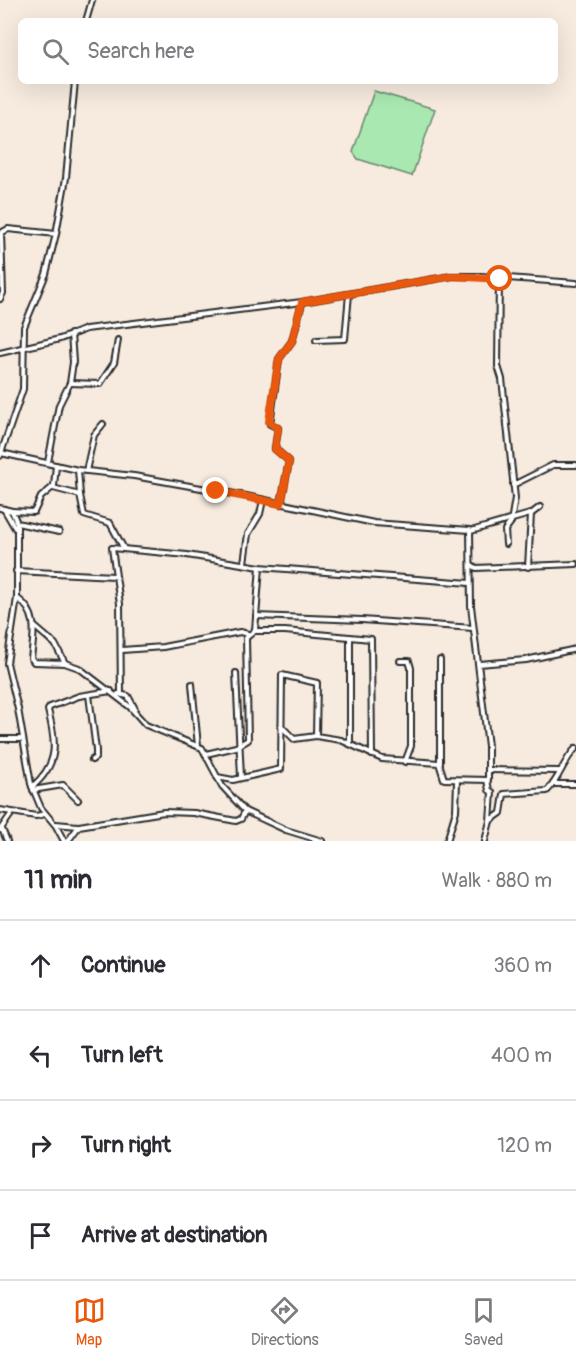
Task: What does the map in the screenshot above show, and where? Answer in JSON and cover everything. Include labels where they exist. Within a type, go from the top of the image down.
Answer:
[{"type":"street","points":[[87,18],[92,0]]},
{"type":"street","points":[[75,84],[66,178],[56,234],[46,273],[26,320],[22,348],[23,389],[2,443],[0,455],[48,462],[78,470],[134,476],[374,523],[471,531],[511,522],[531,514],[540,507]]},
{"type":"street","points":[[0,299],[3,293],[1,234],[8,229],[56,234]]},
{"type":"street","points":[[0,353],[123,323],[302,302],[452,276],[576,283]]},
{"type":"street","points":[[500,279],[498,366],[502,379],[514,498],[511,522],[505,530],[506,544]]},
{"type":"street","points":[[316,340],[345,339],[349,294]]},
{"type":"street","points":[[281,504],[289,461],[275,449],[278,428],[269,422],[279,359],[292,341],[302,302]]},
{"type":"street","points":[[48,462],[59,405],[70,383],[73,362],[71,334]]},
{"type":"street","points":[[70,383],[100,384],[114,363],[118,340]]},
{"type":"street","points":[[86,471],[94,435],[103,424]]},
{"type":"street","points":[[2,508],[34,512],[41,497],[52,488],[56,481],[56,465]]},
{"type":"street","points":[[513,485],[553,465],[576,465]]},
{"type":"street","points":[[78,470],[84,515],[110,523],[124,549]]},
{"type":"street","points":[[52,488],[80,495]]},
{"type":"street","points":[[244,563],[248,534],[261,511],[262,500]]},
{"type":"street","points":[[2,508],[16,530]]},
{"type":"street","points":[[12,511],[17,523],[17,598],[7,659],[22,739],[33,789],[45,814],[66,841],[79,826]]},
{"type":"street","points":[[528,567],[531,514]]},
{"type":"street","points":[[17,523],[59,532]]},
{"type":"street","points":[[471,531],[470,583],[473,628],[479,664],[489,770],[487,780],[489,790],[492,792],[490,821],[485,841]]},
{"type":"street","points":[[121,694],[120,604],[114,576],[112,549],[244,563],[260,567],[470,583]]},
{"type":"street","points":[[472,564],[476,568],[576,564]]},
{"type":"street","points":[[255,631],[260,567]]},
{"type":"street","points":[[16,570],[114,576]]},
{"type":"street","points":[[17,598],[28,605],[34,625],[33,661],[65,663],[79,668],[113,693],[151,728],[198,746],[206,754],[217,777],[245,811],[286,831],[322,841]]},
{"type":"street","points":[[256,616],[362,620],[473,628]]},
{"type":"street","points":[[34,625],[55,644],[65,663]]},
{"type":"street","points":[[122,650],[163,647],[255,631],[285,631],[371,638],[372,756]]},
{"type":"street","points":[[206,754],[239,746],[248,737],[248,634]]},
{"type":"street","points":[[350,637],[350,744]]},
{"type":"street","points":[[479,664],[526,660],[576,649]]},
{"type":"street","points":[[440,660],[442,778],[457,781],[487,780]]},
{"type":"street","points":[[400,661],[409,661],[411,668],[411,746],[405,762]]},
{"type":"street","points":[[236,673],[241,777]]},
{"type":"street","points":[[217,777],[233,780],[281,769],[282,675],[316,681],[318,710],[316,736]]},
{"type":"street","points":[[192,684],[198,746]]},
{"type":"street","points":[[33,789],[46,771],[56,747],[48,709],[89,695],[113,693],[128,696],[137,714]]},
{"type":"street","points":[[89,695],[96,750],[92,760]]},
{"type":"street","points":[[281,726],[294,739],[316,736],[350,744],[372,756],[405,762],[440,764]]},
{"type":"street","points":[[0,738],[22,739]]},
{"type":"street","points":[[490,821],[501,813],[505,793],[544,793],[553,784],[559,771],[576,748]]},
{"type":"street","points":[[489,770],[559,771]]},
{"type":"street","points":[[447,841],[456,811],[457,781]]},
{"type":"street","points":[[553,784],[576,784]]},
{"type":"street","points":[[33,789],[63,786],[78,800]]},
{"type":"street","points":[[0,810],[36,816],[45,814]]},
{"type":"street","points":[[55,824],[79,826],[164,812],[194,813],[238,821],[245,811]]},
{"type":"street","points":[[7,841],[1,829],[12,813]]},
{"type":"green space","points":[[374,91],[435,109],[412,176],[358,159],[353,152]]},
{"type":"route","points":[[216,491],[281,504],[289,461],[275,449],[278,428],[269,422],[279,359],[285,347],[292,341],[302,302],[452,276],[482,276],[500,279]]}]
